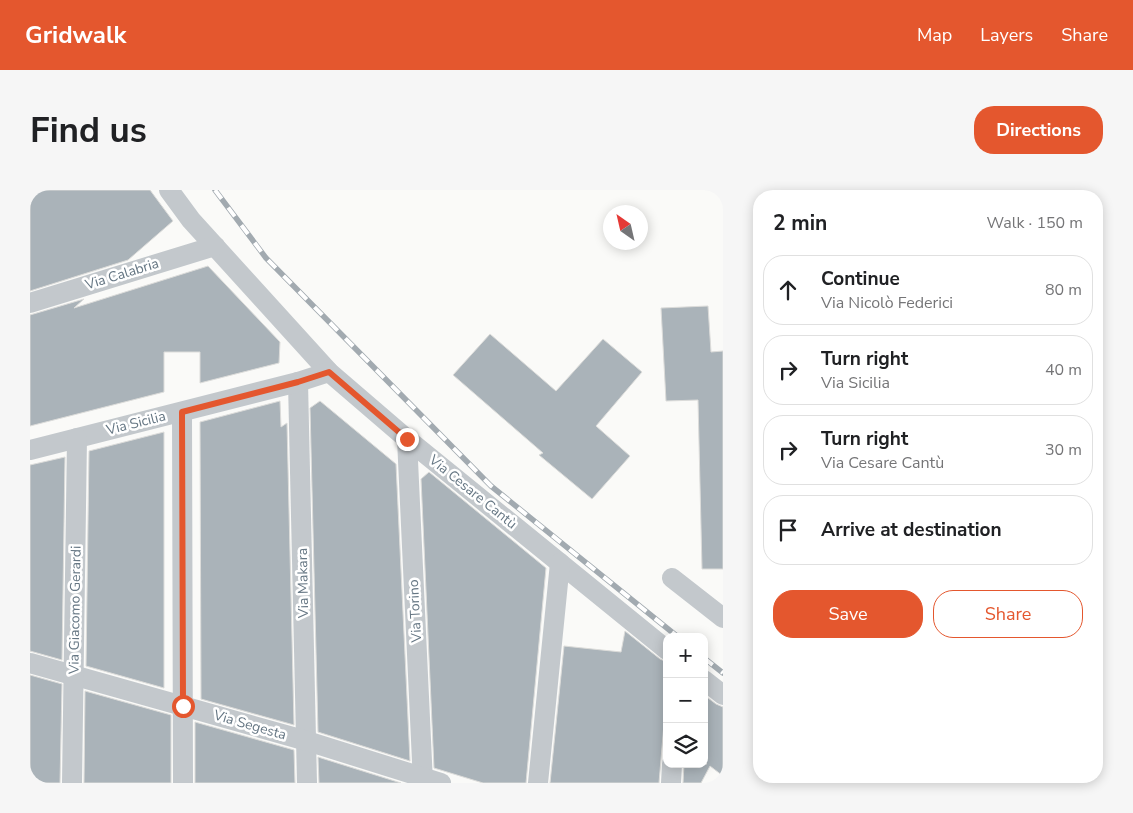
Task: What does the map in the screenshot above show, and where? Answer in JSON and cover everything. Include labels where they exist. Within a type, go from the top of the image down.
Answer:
[{"type":"street","name":"Via Cesare Cantù","points":[[169,190],[191,220],[329,372],[407,439],[663,647]]},
{"type":"street","name":"Via Calabria","points":[[30,303],[215,246]]},
{"type":"street","name":"Via Sicilia","points":[[30,450],[298,382],[329,372]]},
{"type":"street","name":"Via Makara","points":[[298,382],[307,783]]},
{"type":"street","points":[[182,412],[183,783]]},
{"type":"street","name":"Via Giacomo Gerardi","points":[[72,783],[77,438]]},
{"type":"street","name":"Via Torino","points":[[407,439],[429,781]]},
{"type":"street","points":[[538,783],[560,563]]},
{"type":"street","points":[[672,578],[723,618]]},
{"type":"street","name":"Via Segesta","points":[[30,663],[307,741],[429,781]]},
{"type":"street","points":[[708,683],[723,695]]},
{"type":"street","points":[[671,783],[672,768]]},
{"type":"building","points":[[30,190],[150,190],[173,221],[128,260],[30,291]]},
{"type":"building","points":[[208,266],[280,342],[279,363],[200,383],[200,352],[164,352],[164,392],[30,426],[30,315],[84,299],[74,308]]},
{"type":"building","points":[[708,306],[711,352],[723,351],[723,569],[702,569],[698,400],[666,401],[661,308]]},
{"type":"building","points":[[490,334],[556,391],[603,339],[642,372],[596,426],[630,456],[592,499],[539,455],[543,453],[453,375]]},
{"type":"building","points":[[280,401],[281,427],[287,423],[294,725],[201,699],[200,422]]},
{"type":"building","points":[[320,401],[396,464],[410,761],[318,732],[310,408]]},
{"type":"building","points":[[164,432],[164,688],[86,666],[89,451]]},
{"type":"building","points":[[65,457],[62,660],[30,651],[30,465]]},
{"type":"building","points":[[429,472],[546,568],[526,783],[483,783],[434,768],[421,479]]},
{"type":"building","points":[[625,631],[663,660],[663,736],[659,783],[550,783],[564,646],[621,652]]},
{"type":"building","points":[[30,675],[62,684],[60,783],[30,783]]},
{"type":"building","points":[[85,691],[171,715],[171,783],[84,783]]},
{"type":"building","points":[[708,698],[723,707],[723,776],[710,766],[701,783],[683,783],[684,768],[708,768]]},
{"type":"building","points":[[195,722],[294,750],[295,783],[195,783]]},
{"type":"building","points":[[318,757],[401,783],[319,783]]},
{"type":"railway","points":[[215,190],[266,258],[491,486],[673,633]]},
{"type":"railway","points":[[708,661],[723,673]]},
{"type":"route","points":[[183,706],[182,412],[298,382],[329,372],[407,439]]}]
